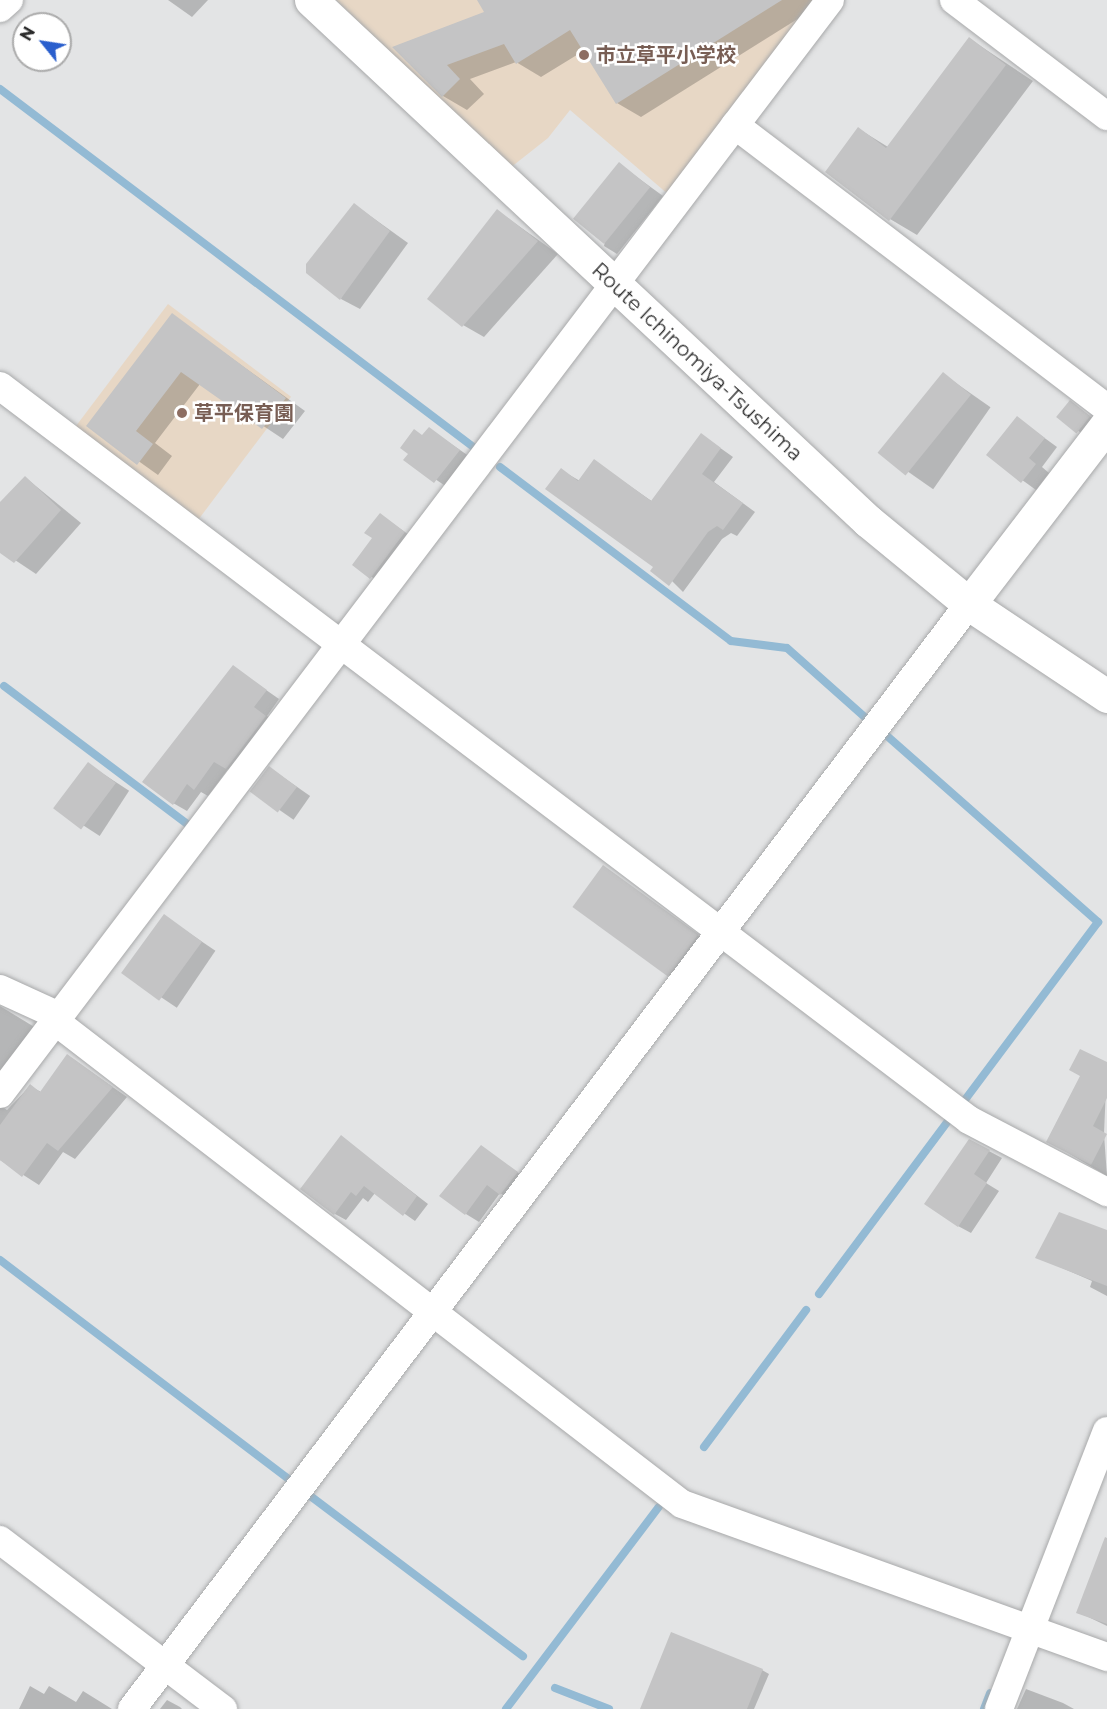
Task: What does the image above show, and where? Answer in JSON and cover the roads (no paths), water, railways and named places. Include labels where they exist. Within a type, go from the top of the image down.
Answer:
[{"type":"main road","name":"Route Ichinomiya-Tsushima","points":[[310,0],[868,521],[969,604],[1107,696]]},
{"type":"main road","points":[[969,604],[1107,424]]},
{"type":"street","points":[[0,8],[9,0]]},
{"type":"street","points":[[0,1094],[830,0]]},
{"type":"street","points":[[954,0],[1107,116]]},
{"type":"street","points":[[735,125],[1107,408]]},
{"type":"street","points":[[0,386],[969,1120],[1107,1192]]},
{"type":"street","points":[[132,1709],[969,604]]},
{"type":"street","points":[[0,989],[57,1018],[682,1504],[1029,1633],[1107,1657]]},
{"type":"street","points":[[999,1709],[1107,1431]]},
{"type":"street","points":[[0,1540],[223,1709]]},
{"type":"waterway","points":[[0,89],[476,449]]},
{"type":"waterway","points":[[500,467],[731,641],[787,648],[868,720]]},
{"type":"waterway","points":[[4,686],[187,824]]},
{"type":"waterway","points":[[886,735],[1098,922],[964,1101]]},
{"type":"waterway","points":[[819,1294],[948,1121]]},
{"type":"waterway","points":[[0,1260],[291,1481]]},
{"type":"waterway","points":[[704,1447],[806,1310]]},
{"type":"waterway","points":[[309,1495],[523,1656]]},
{"type":"waterway","points":[[506,1709],[659,1507]]},
{"type":"waterway","points":[[555,1688],[609,1709]]},
{"type":"waterway","points":[[984,1709],[990,1693]]},
{"type":"place","name":"市立草平小学校","points":[[584,55]]},
{"type":"place","name":"草平保育園","points":[[182,413]]}]
